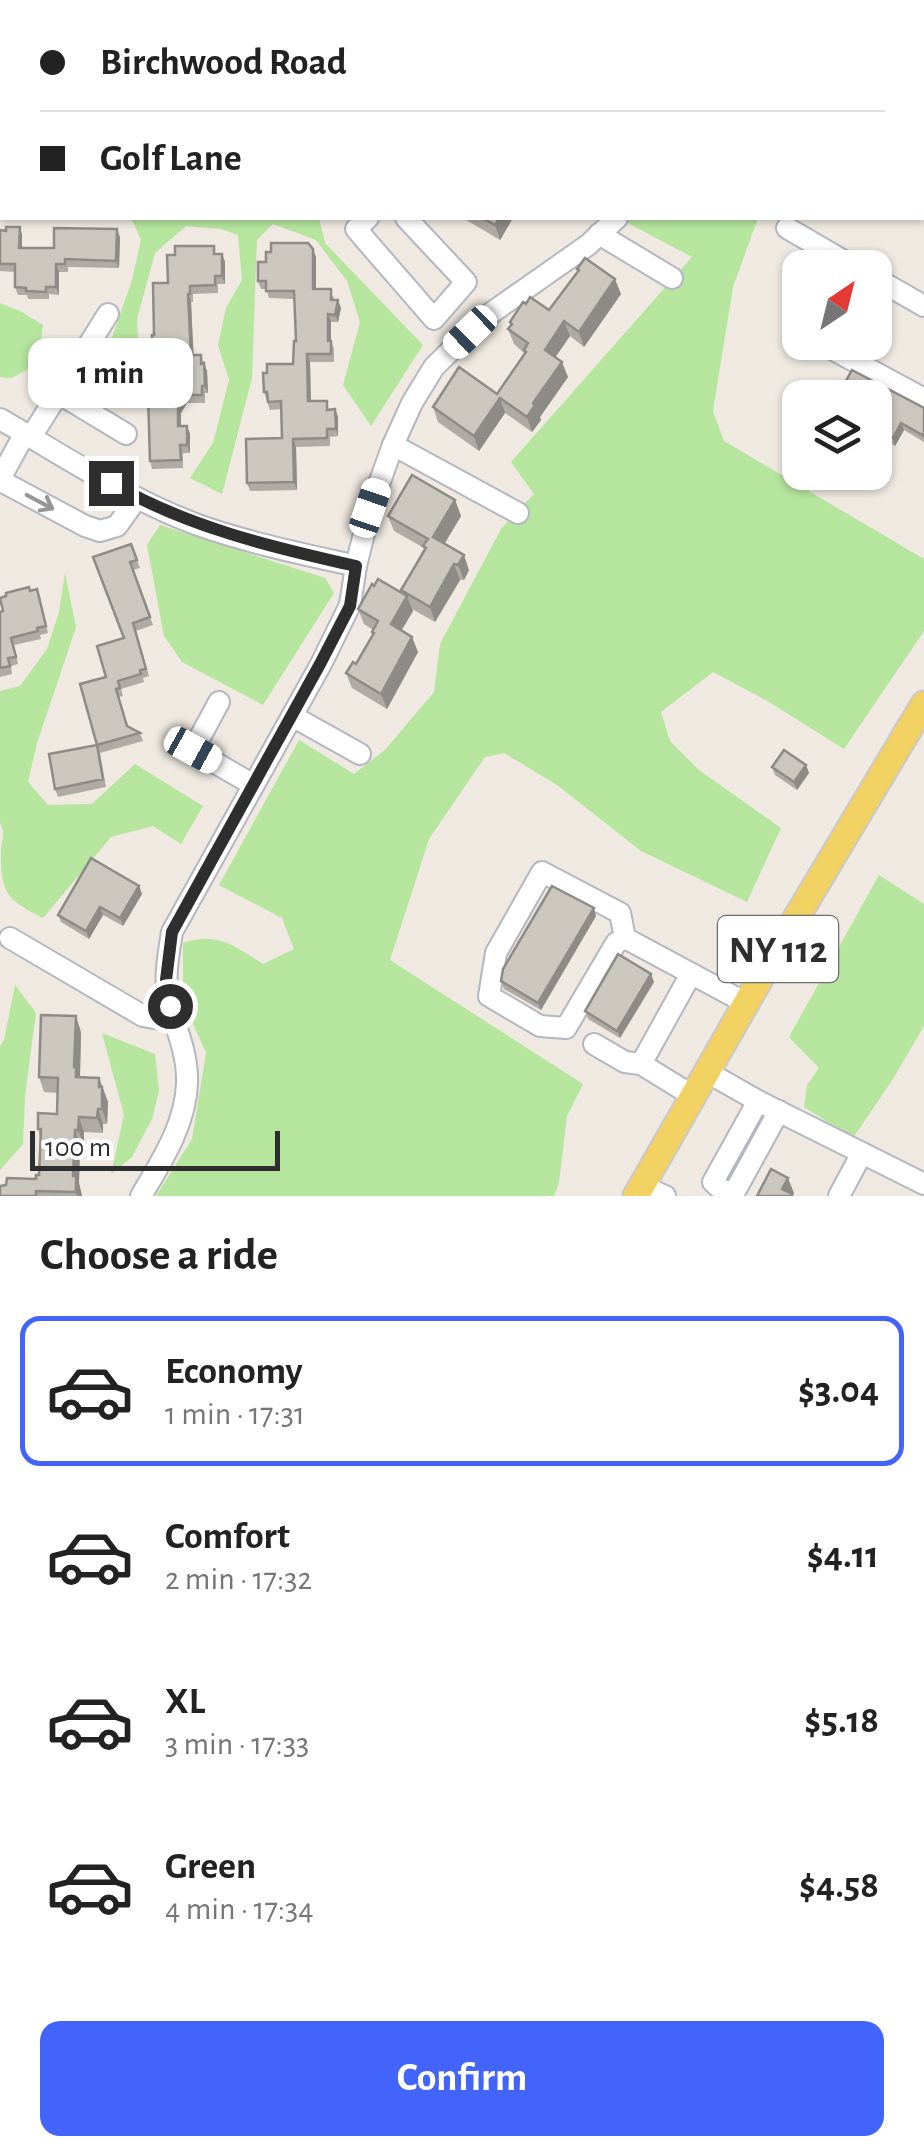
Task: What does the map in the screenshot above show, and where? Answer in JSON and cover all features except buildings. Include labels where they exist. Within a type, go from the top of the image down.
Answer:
[{"type":"main road","name":"NY 112","points":[[648,1193],[693,1096],[924,704]]},
{"type":"street","points":[[366,220],[356,229],[455,346]]},
{"type":"street","points":[[408,220],[466,282],[434,319]]},
{"type":"street","points":[[141,1196],[172,1140],[188,1084],[186,1056],[166,980],[172,932],[350,606],[370,508],[412,403],[434,366],[484,318],[588,245],[615,220]]},
{"type":"street","points":[[787,228],[825,250]]},
{"type":"street","points":[[599,234],[672,278]]},
{"type":"street","points":[[892,288],[924,306]]},
{"type":"street","points":[[108,314],[1,476],[2,482],[100,531],[117,526],[137,498]]},
{"type":"street","points":[[852,360],[924,400]]},
{"type":"street","points":[[58,393],[126,434]]},
{"type":"street","points":[[0,418],[137,498],[215,530],[356,566]]},
{"type":"street","points":[[392,446],[518,513]]},
{"type":"street","points":[[219,702],[193,750],[252,784]]},
{"type":"street","points":[[292,716],[360,754]]},
{"type":"street","points":[[542,872],[620,913],[625,938],[616,943],[566,1028],[540,1026],[488,996],[496,953],[542,872]]},
{"type":"street","points":[[10,938],[143,1016],[176,1022]]},
{"type":"street","points":[[625,938],[746,1003]]},
{"type":"street","points":[[641,1064],[691,974]]},
{"type":"street","points":[[594,1044],[625,1062],[641,1064],[693,1096]]},
{"type":"street","points":[[707,1072],[924,1184]]},
{"type":"street","points":[[758,1101],[713,1182],[722,1190],[734,1193],[779,1112]]},
{"type":"street","points":[[839,1196],[862,1152]]},
{"type":"green space","points":[[132,220],[319,220],[325,243],[423,345],[371,426],[343,385],[360,322],[347,281],[316,240],[273,224],[257,240],[252,378],[222,494],[190,478],[213,443],[229,380],[218,345],[226,308],[242,280],[238,235],[221,229],[186,226],[155,253],[137,319],[139,356],[122,389],[109,346],[141,240]]},
{"type":"green space","points":[[622,220],[757,220],[733,287],[713,411],[724,441],[782,475],[782,490],[807,490],[924,559],[924,631],[844,749],[713,672],[661,712],[670,741],[699,770],[781,828],[747,902],[641,851],[557,785],[504,753],[485,757],[429,839],[390,960],[583,1084],[567,1116],[554,1196],[156,1196],[192,1139],[206,1053],[183,1001],[183,943],[216,940],[263,964],[294,949],[282,918],[219,885],[299,740],[354,774],[385,750],[434,692],[440,644],[501,529],[534,494],[511,462],[692,257]]},
{"type":"green space","points":[[0,303],[43,325],[38,364],[11,378],[0,377]]},
{"type":"green space","points":[[160,525],[325,578],[334,593],[263,705],[182,662],[164,636],[147,545]]},
{"type":"green space","points":[[65,573],[76,627],[28,782],[48,805],[92,804],[135,764],[203,806],[181,844],[153,826],[111,837],[43,918],[13,899],[2,875],[0,691],[20,686],[47,649],[59,612]]},
{"type":"green space","points":[[879,875],[924,904],[924,1026],[853,1138],[804,1107],[807,1085],[819,1068],[789,1037]]},
{"type":"green space","points":[[15,985],[36,1013],[23,1144],[0,1170],[0,1046]]},
{"type":"green space","points":[[102,1033],[155,1054],[159,1091],[152,1119],[132,1157],[111,1174],[124,1115]]},
{"type":"route","points":[[111,483],[198,524],[269,546],[356,566],[350,606],[172,932],[166,980],[170,1006]]}]
